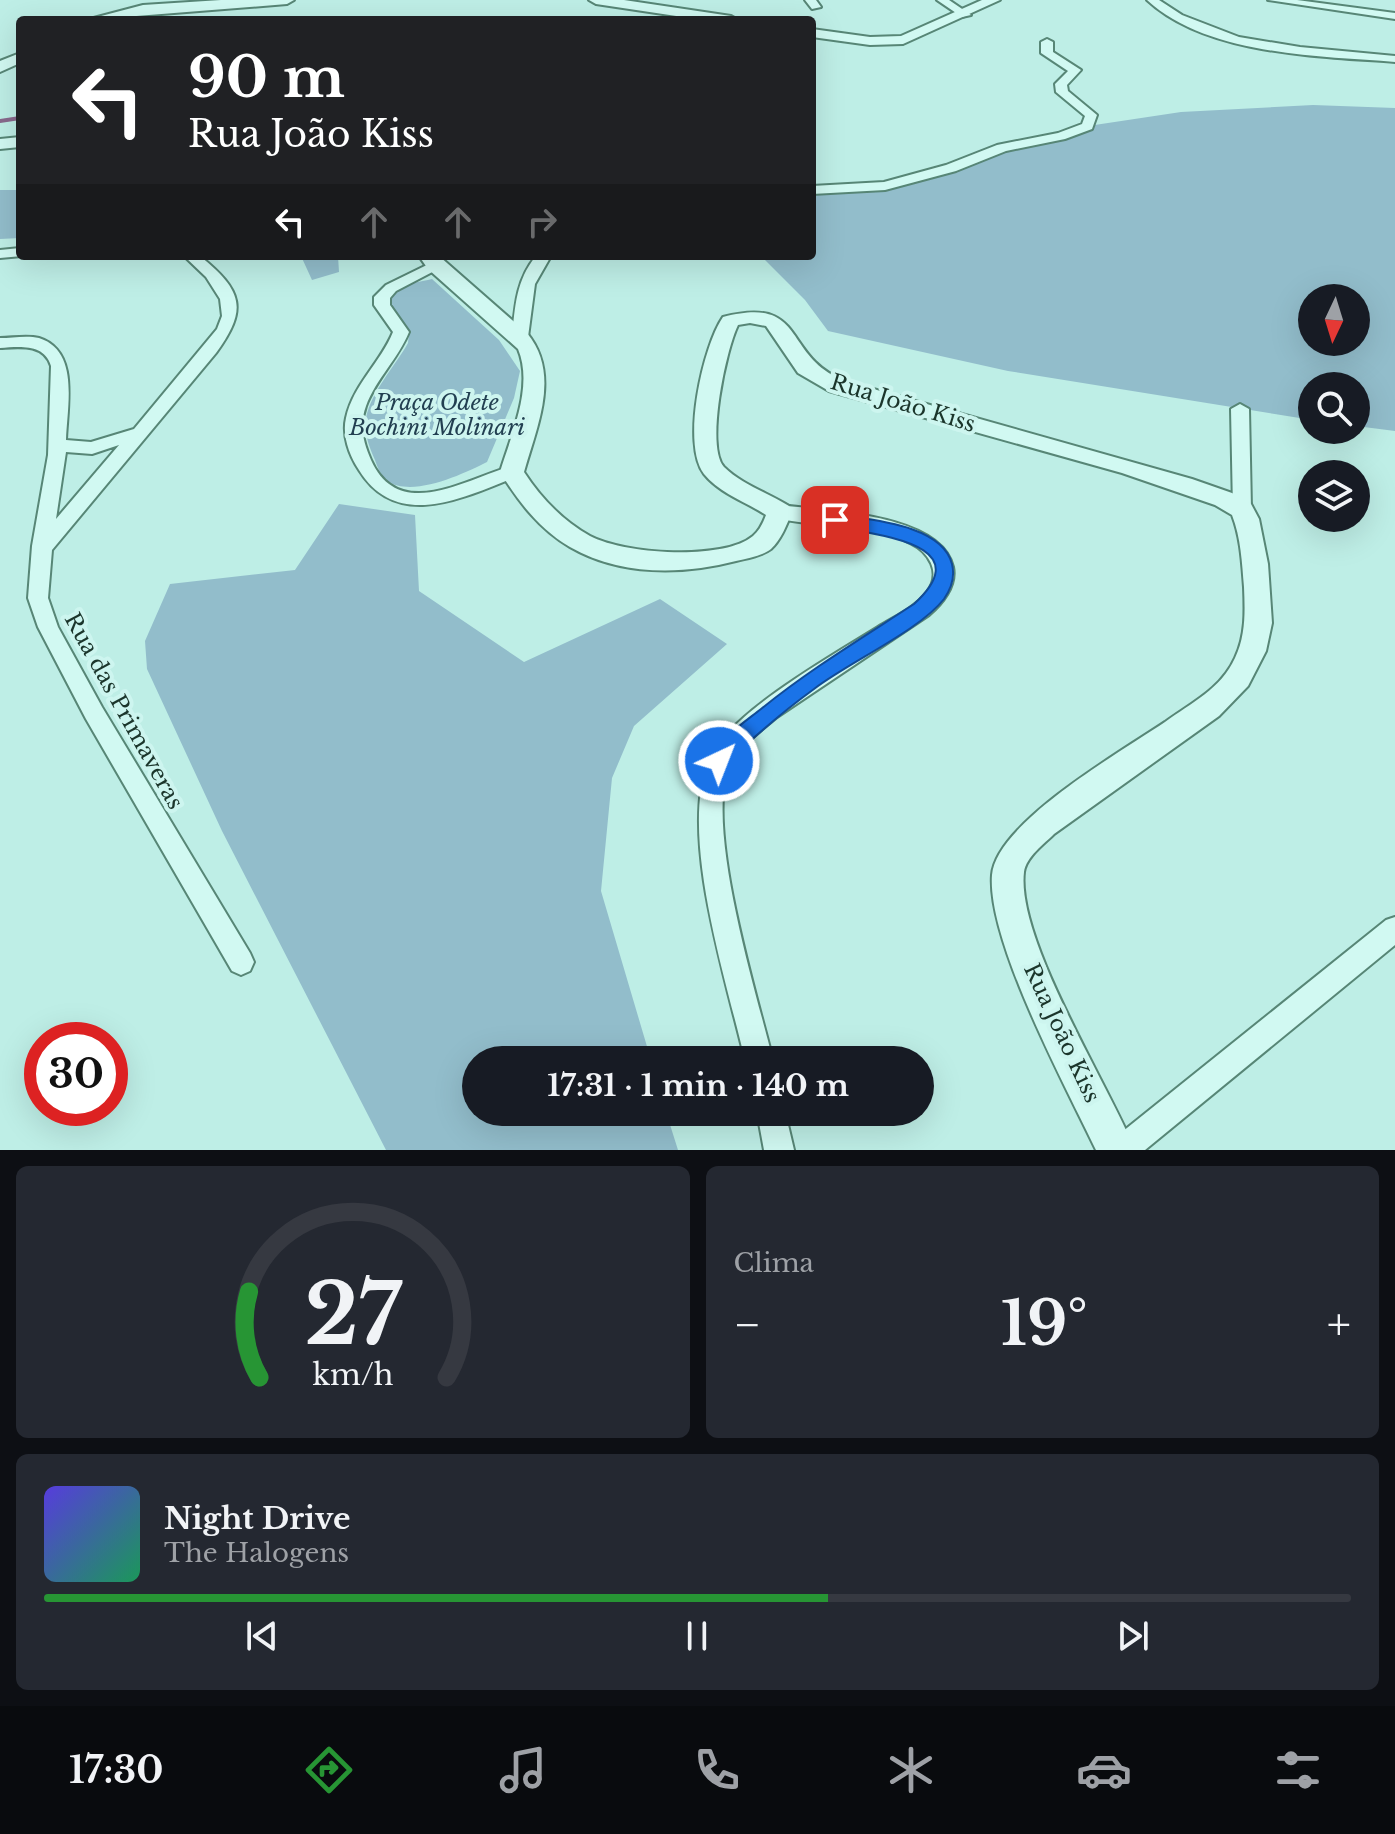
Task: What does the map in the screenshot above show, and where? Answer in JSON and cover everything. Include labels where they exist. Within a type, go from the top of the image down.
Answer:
[{"type":"street","points":[[111,16],[143,9],[287,0]]},
{"type":"street","points":[[596,0],[704,16]]},
{"type":"street","points":[[942,0],[966,15]]},
{"type":"street","points":[[816,33],[890,42],[966,15],[993,0]]},
{"type":"street","points":[[1152,0],[1179,18],[1230,37],[1395,59]]},
{"type":"street","points":[[1273,0],[1395,16]]},
{"type":"street","points":[[816,190],[885,186],[951,168],[1002,148],[1061,136],[1088,126],[1091,115],[1062,92],[1061,84],[1075,70],[1047,53],[1047,42]]},
{"type":"street","points":[[42,548],[210,350],[230,317],[229,305],[221,288],[197,260]]},
{"type":"street","points":[[512,472],[440,497],[399,499],[383,491],[368,473],[354,440],[354,419],[361,399],[392,352],[401,332],[382,305],[382,297],[432,260],[520,337],[531,352],[535,369],[533,389],[512,472],[529,499],[550,522],[584,544],[619,555],[663,562],[712,559],[759,545],[771,532],[780,512]]},
{"type":"street","points":[[520,337],[524,289],[531,269],[540,260]]},
{"type":"street","name":"Rua João Kiss","points":[[756,1046],[715,868],[710,792],[719,761],[740,738],[808,682],[921,609],[938,594],[944,577],[942,562],[933,549],[916,537],[890,529],[780,512],[730,483],[709,466],[704,447],[719,343],[730,321],[743,317],[775,322],[784,329],[797,360],[808,370],[848,389],[1093,457],[1217,496],[1242,509],[1257,585],[1259,628],[1250,657],[1226,693],[1043,824],[1019,846],[1007,873],[1011,914],[1029,961],[1116,1150]]},
{"type":"street","name":"Rua das Primaveras","points":[[0,343],[35,342],[56,356],[59,366],[58,445],[42,548],[38,598],[48,627],[94,713],[241,962]]},
{"type":"street","points":[[1240,409],[1242,509]]},
{"type":"street","points":[[58,445],[92,448],[110,445],[138,433]]},
{"type":"street","points":[[1122,1150],[1395,929]]},
{"type":"street","points":[[774,1126],[779,1150]]},
{"type":"green space","points":[[1313,105],[1395,108],[1395,431],[1370,428],[1370,372],[1298,372],[1298,418],[1008,371],[828,331],[805,300],[765,260],[816,260],[816,190],[885,186],[1088,126],[1181,112]]},
{"type":"green space","points":[[0,190],[16,190],[16,238],[0,239]]},
{"type":"green space","points":[[303,260],[338,260],[339,272],[312,280]]},
{"type":"green space","name":"Praça Odete Bochini Molinari","points":[[432,279],[499,340],[520,371],[514,398],[487,462],[424,486],[398,486],[387,481],[380,471],[368,440],[366,418],[378,389],[408,343],[409,333],[390,306],[392,298],[404,285]]},
{"type":"green space","points":[[339,504],[415,515],[419,591],[524,662],[660,599],[727,644],[634,726],[612,778],[601,891],[647,1046],[462,1046],[462,1126],[670,1126],[678,1150],[386,1150],[222,831],[147,669],[145,641],[170,584],[295,570]]},
{"type":"waterway","points":[[0,121],[16,119]]},
{"type":"route","points":[[719,761],[740,738],[808,682],[921,609],[938,594],[944,577],[942,562],[933,549],[916,537],[890,529],[835,520]]}]
